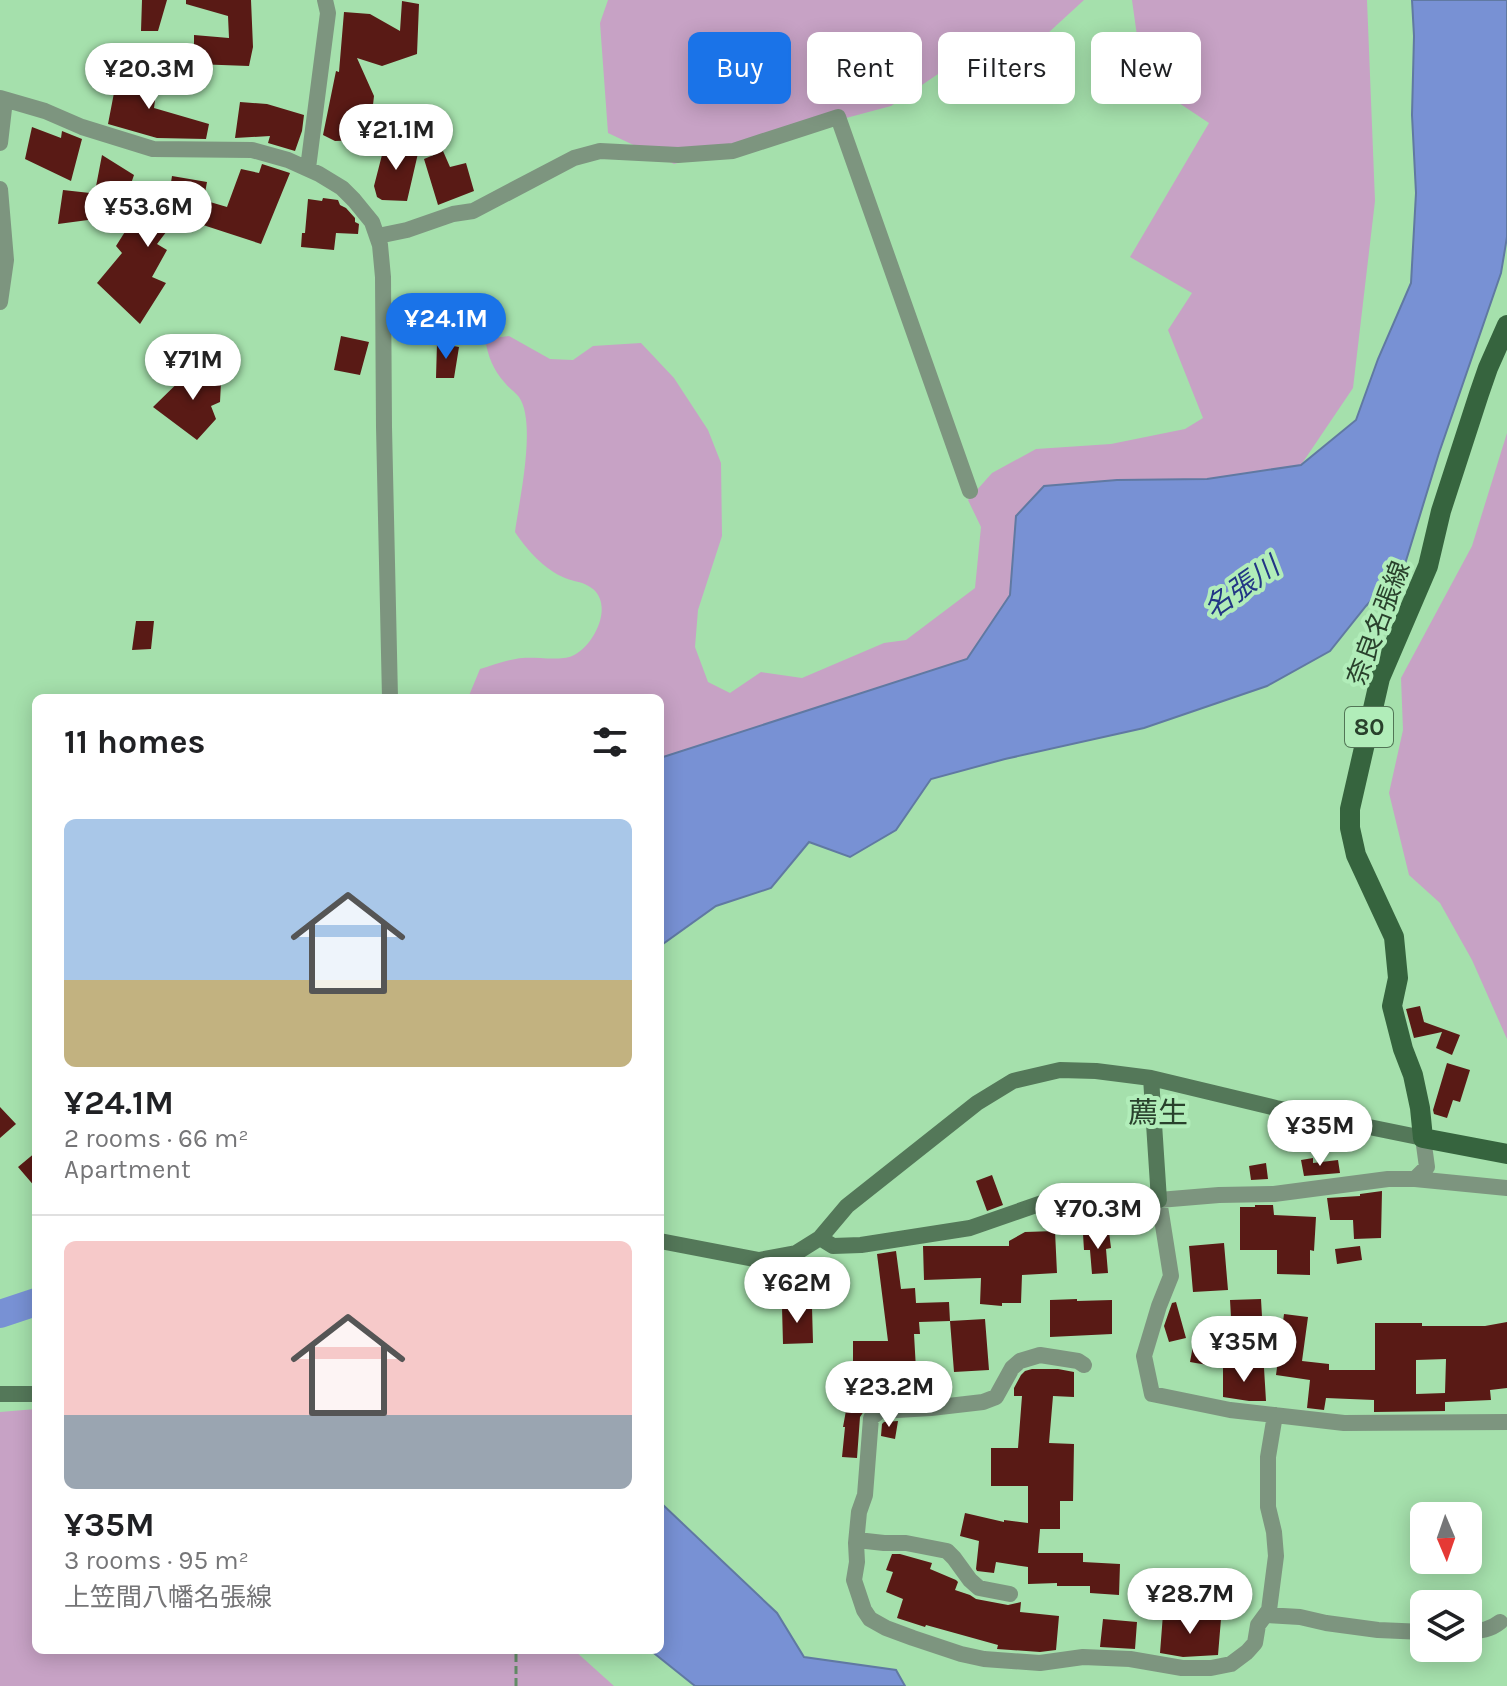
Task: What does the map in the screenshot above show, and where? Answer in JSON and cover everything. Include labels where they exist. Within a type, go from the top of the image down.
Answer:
[{"type":"main road","name":"奈良名張線","points":[[1423,1138],[1413,1075],[1392,1006],[1398,978],[1394,937],[1356,855],[1350,828],[1350,809],[1380,678],[1428,566],[1441,511],[1479,394],[1507,325]]},
{"type":"main road","points":[[664,1242],[759,1260],[796,1253],[820,1238],[847,1206],[977,1103],[1013,1081],[1060,1070],[1151,1078],[1276,1108],[1507,1154]]},
{"type":"main road","points":[[820,1238],[833,1246],[861,1245],[970,1228],[1068,1194],[1159,1200],[1151,1078]]},
{"type":"main road","points":[[0,1394],[32,1394]]},
{"type":"street","points":[[308,168],[328,13],[325,0]]},
{"type":"street","points":[[0,143],[2,99],[153,149],[252,150],[308,168],[342,188],[372,222],[378,236],[383,277],[390,694]]},
{"type":"street","points":[[378,236],[473,211],[587,154],[600,151],[678,155],[733,151],[838,117],[970,491]]},
{"type":"street","points":[[0,189],[6,260],[0,302]]},
{"type":"street","points":[[1415,1179],[1427,1167],[1423,1138]]},
{"type":"street","points":[[1507,1188],[1388,1179],[1274,1194],[1159,1200],[1171,1276],[1144,1356],[1152,1394],[1230,1410],[1344,1423],[1507,1422]]},
{"type":"street","points":[[1084,1365],[1078,1361],[1040,1355],[1020,1361],[1012,1368],[996,1397],[983,1402],[880,1411],[871,1418],[854,1580],[870,1619],[913,1638],[984,1659],[1040,1663],[1083,1657],[1130,1659],[1182,1668],[1231,1664],[1255,1643],[1258,1625],[1269,1610],[1276,1556],[1268,1507],[1268,1457],[1275,1415]]},
{"type":"street","points":[[857,1540],[906,1543],[947,1551],[979,1588],[1010,1594]]},
{"type":"street","points":[[1267,1615],[1410,1631]]},
{"type":"street","points":[[1482,1631],[1500,1622]]},
{"type":"path","points":[[516,1654],[516,1686]]},
{"type":"shaded area","points":[[608,0],[1084,0],[1049,32],[938,32],[938,74],[922,85],[922,32],[807,32],[807,104],[894,104],[674,164],[608,133],[600,23]]},
{"type":"shaded area","points":[[1132,0],[1367,0],[1375,201],[1353,388],[1301,465],[1207,479],[1117,480],[1016,516],[1010,595],[967,659],[664,757],[664,694],[470,694],[480,669],[518,659],[567,657],[580,651],[598,626],[602,606],[593,589],[550,570],[530,552],[515,532],[527,425],[519,397],[494,368],[485,339],[509,336],[550,359],[573,360],[593,346],[641,343],[674,378],[708,430],[721,463],[722,536],[698,610],[695,647],[708,682],[730,693],[761,672],[802,678],[884,643],[906,640],[975,588],[981,527],[968,500],[992,473],[1036,449],[1111,444],[1185,429],[1203,418],[1168,330],[1192,293],[1130,257],[1209,123],[1180,104],[1201,104],[1201,32],[1136,32]]},
{"type":"shaded area","points":[[1507,433],[1507,1039],[1472,960],[1440,903],[1409,875],[1389,793],[1403,730],[1401,678],[1472,546]]},
{"type":"shaded area","points":[[32,1409],[32,1654],[578,1654],[614,1686],[0,1686],[0,1412]]},
{"type":"water","name":"名張川","points":[[1412,0],[1507,0],[1507,237],[1501,273],[1439,453],[1405,564],[1330,651],[1267,686],[1144,728],[931,779],[896,830],[850,857],[809,842],[771,888],[716,906],[664,943],[664,757],[967,659],[1010,595],[1016,516],[1044,486],[1117,480],[1207,479],[1301,465],[1356,420],[1411,283],[1416,193],[1412,115]]},
{"type":"water","points":[[664,1506],[777,1613],[804,1657],[896,1670],[905,1686],[695,1686],[655,1654],[664,1654]]},
{"type":"building","points":[[142,0],[167,0],[158,31],[141,31]]},
{"type":"building","points":[[186,0],[251,0],[253,47],[249,66],[194,64],[194,35],[229,38],[228,16],[186,4]]},
{"type":"building","points":[[402,1],[419,4],[417,54],[382,66],[357,58],[374,96],[369,140],[335,141],[323,135],[336,71],[339,72],[344,12],[370,14],[400,31]]},
{"type":"building","points":[[118,72],[158,77],[154,108],[209,124],[206,139],[157,138],[108,124]]},
{"type":"building","points":[[240,102],[267,104],[304,115],[295,151],[268,143],[270,136],[235,138]]},
{"type":"building","points":[[32,127],[61,138],[62,131],[82,139],[71,181],[25,159]]},
{"type":"building","points":[[396,141],[419,149],[407,201],[382,200],[377,197],[374,186],[383,151]]},
{"type":"building","points":[[443,151],[450,167],[466,163],[474,191],[438,205],[424,159]]},
{"type":"building","points":[[102,155],[134,175],[123,207],[93,202]]},
{"type":"building","points":[[262,164],[290,173],[261,244],[203,225],[210,202],[227,207],[241,169],[259,173]]},
{"type":"building","points":[[172,176],[207,182],[202,209],[186,206],[157,244],[167,250],[152,277],[166,283],[140,324],[97,283],[122,253],[116,246],[128,227],[153,197],[167,208]]},
{"type":"building","points":[[63,190],[90,193],[88,220],[58,224]]},
{"type":"building","points":[[323,198],[338,200],[346,208],[359,224],[358,234],[336,233],[334,250],[301,247],[308,199],[322,201]]},
{"type":"building","points":[[341,336],[369,342],[360,375],[334,370]]},
{"type":"building","points":[[437,343],[459,347],[454,378],[436,378]]},
{"type":"building","points":[[211,363],[221,383],[220,402],[211,406],[216,419],[197,440],[153,407],[196,365],[204,377]]},
{"type":"building","points":[[136,621],[154,621],[151,649],[132,650]]},
{"type":"building","points":[[1420,1006],[1424,1022],[1460,1035],[1452,1055],[1436,1048],[1442,1032],[1414,1038],[1406,1009]]},
{"type":"building","points":[[1447,1063],[1470,1070],[1460,1102],[1453,1100],[1447,1118],[1434,1114],[1433,1110]]},
{"type":"building","points":[[0,1107],[16,1124],[0,1138]]},
{"type":"building","points":[[32,1155],[32,1183],[18,1167]]},
{"type":"building","points":[[1313,1158],[1313,1163],[1338,1160],[1340,1173],[1304,1176],[1301,1160]]},
{"type":"building","points":[[1266,1163],[1268,1179],[1251,1180],[1249,1166]]},
{"type":"building","points":[[992,1175],[1003,1205],[987,1211],[976,1181]]},
{"type":"building","points":[[1382,1191],[1381,1238],[1354,1239],[1353,1220],[1330,1220],[1327,1198]]},
{"type":"building","points":[[1273,1205],[1274,1215],[1316,1217],[1314,1251],[1310,1250],[1310,1275],[1277,1274],[1277,1250],[1240,1250],[1240,1207]]},
{"type":"building","points":[[1055,1231],[1057,1273],[1022,1275],[1021,1303],[1002,1303],[1002,1306],[980,1304],[981,1278],[924,1280],[923,1246],[1009,1246],[1009,1241],[1025,1232]]},
{"type":"building","points":[[1109,1232],[1111,1248],[1106,1249],[1108,1273],[1092,1274],[1090,1250],[1084,1250],[1083,1234]]},
{"type":"building","points":[[1224,1243],[1228,1290],[1193,1292],[1189,1246]]},
{"type":"building","points":[[1360,1246],[1362,1260],[1337,1264],[1335,1249]]},
{"type":"building","points":[[896,1251],[901,1289],[915,1288],[916,1303],[949,1302],[950,1321],[919,1322],[920,1334],[914,1334],[917,1387],[895,1389],[894,1370],[869,1369],[871,1391],[853,1392],[853,1341],[888,1341],[877,1254]]},
{"type":"building","points":[[1261,1299],[1263,1334],[1232,1335],[1230,1300]]},
{"type":"building","points":[[1050,1300],[1112,1300],[1112,1334],[1050,1337]]},
{"type":"building","points":[[1176,1302],[1186,1338],[1169,1342],[1164,1326],[1172,1303]]},
{"type":"building","points":[[782,1307],[812,1307],[813,1343],[783,1344]]},
{"type":"building","points":[[1284,1314],[1308,1317],[1302,1361],[1329,1364],[1329,1370],[1375,1370],[1375,1323],[1485,1326],[1507,1322],[1507,1388],[1490,1390],[1491,1400],[1445,1402],[1445,1411],[1374,1412],[1374,1400],[1326,1398],[1324,1410],[1307,1408],[1310,1380],[1276,1375]],"holes":[[[1446,1359],[1445,1393],[1416,1394],[1416,1360]]]},
{"type":"building","points":[[985,1319],[989,1370],[954,1372],[950,1321]]},
{"type":"building","points":[[1193,1346],[1216,1350],[1213,1366],[1190,1362]]},
{"type":"building","points":[[1223,1368],[1264,1368],[1266,1401],[1223,1397]]},
{"type":"building","points":[[1032,1369],[1074,1372],[1074,1397],[1053,1396],[1049,1443],[1074,1444],[1073,1501],[1060,1501],[1060,1529],[1040,1529],[1038,1553],[1083,1553],[1083,1562],[1120,1564],[1119,1595],[1090,1593],[1090,1586],[1028,1584],[1028,1567],[996,1562],[994,1573],[977,1571],[979,1541],[960,1536],[965,1513],[1004,1522],[1028,1523],[1028,1486],[991,1486],[991,1448],[1018,1448],[1022,1396],[1014,1396],[1014,1388],[1021,1375]]},
{"type":"building","points":[[934,1386],[935,1397],[915,1398],[917,1387]]},
{"type":"building","points":[[847,1405],[866,1408],[860,1417],[857,1458],[842,1457]]},
{"type":"building","points":[[898,1421],[895,1439],[881,1436],[884,1422]]},
{"type":"building","points":[[892,1554],[932,1563],[930,1569],[958,1582],[955,1590],[976,1599],[1008,1605],[1021,1602],[1020,1612],[1059,1616],[1056,1650],[997,1649],[998,1645],[897,1618],[903,1599],[886,1592],[893,1572],[886,1570]]},
{"type":"building","points":[[1163,1614],[1221,1619],[1218,1655],[1183,1657],[1160,1653]]},
{"type":"building","points":[[1103,1619],[1137,1622],[1135,1649],[1100,1647]]},
{"type":"waterway","points":[[0,1314],[32,1303]]},
{"type":"district","name":"薦生","points":[[1158,1113]]}]
